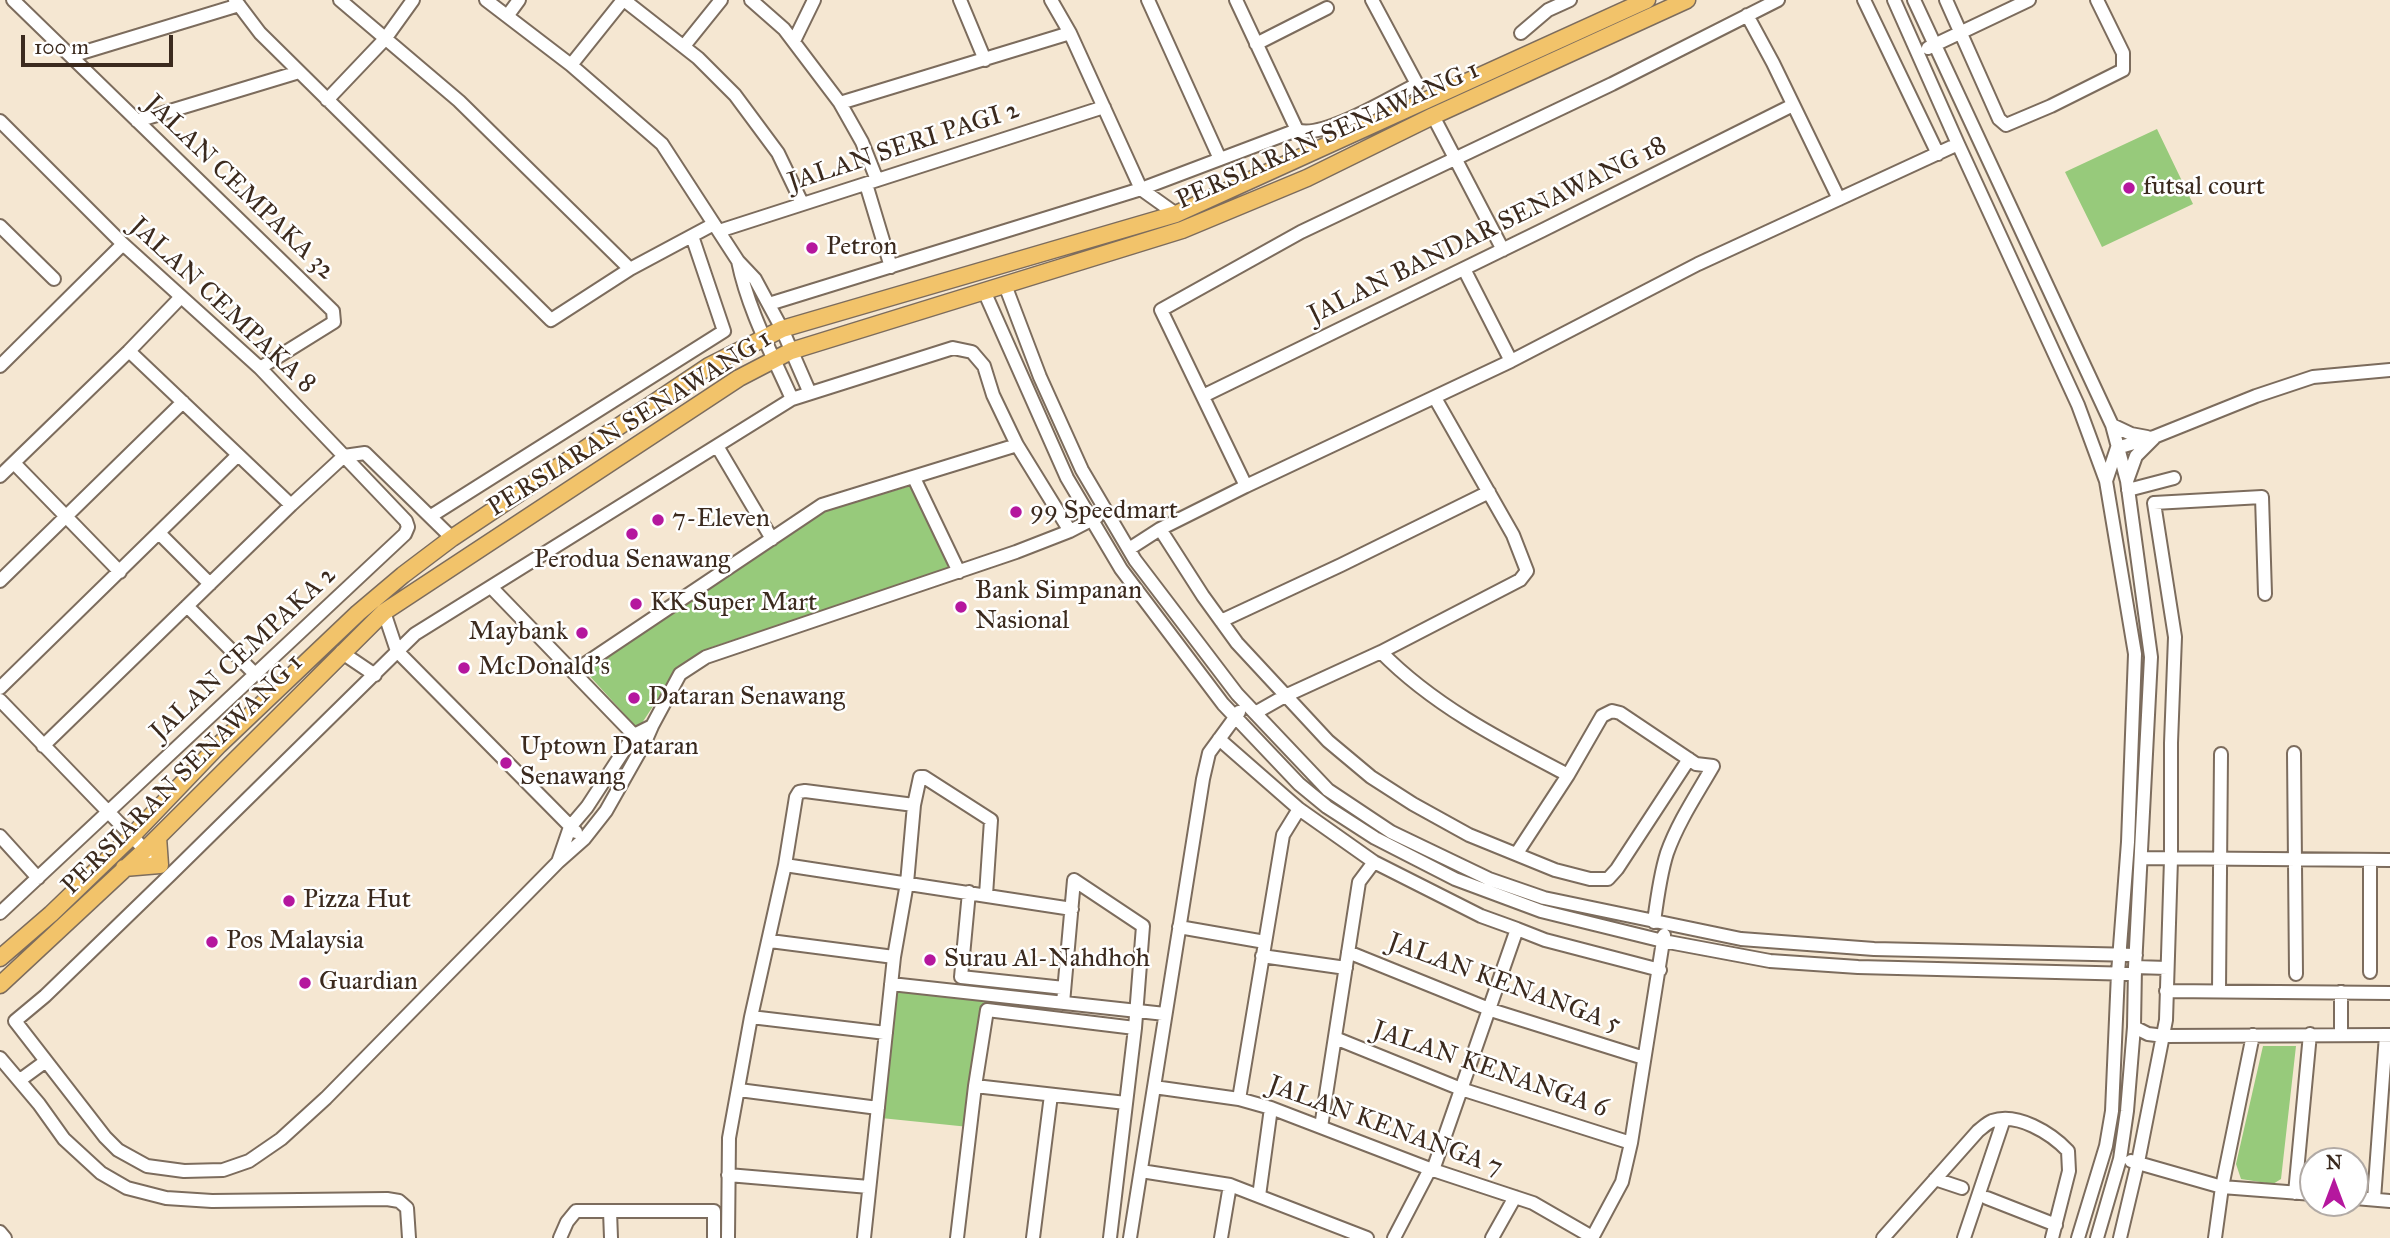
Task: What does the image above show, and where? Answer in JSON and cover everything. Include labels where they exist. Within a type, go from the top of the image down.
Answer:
[{"type":"main road","name":"PERSIARAN SENAWANG 1","points":[[0,958],[51,914],[219,745],[358,613],[402,575],[452,538],[709,366],[782,329],[1176,214],[1647,0]]},
{"type":"main road","name":"PERSIARAN SENAWANG 1","points":[[0,985],[145,850],[384,612],[738,378],[791,351],[1182,230],[1307,178],[1433,116],[1687,0]]},
{"type":"main road","points":[[124,868],[165,870],[158,837]]},
{"type":"street","points":[[0,5],[5,0]]},
{"type":"street","name":"JALAN CEMPAKA 32","points":[[13,0],[333,311],[334,322],[260,368]]},
{"type":"street","points":[[340,0],[459,101],[631,269]]},
{"type":"street","points":[[71,56],[237,3],[260,33],[327,100],[385,39],[414,0]]},
{"type":"street","points":[[486,0],[571,65],[662,144],[738,261],[755,279],[782,329],[809,391]]},
{"type":"street","points":[[508,15],[519,0]]},
{"type":"street","points":[[571,65],[624,0],[684,46],[735,95],[778,153],[802,203]]},
{"type":"street","points":[[684,46],[720,0]]},
{"type":"street","points":[[751,0],[785,29],[840,103],[862,142],[891,267]]},
{"type":"street","points":[[794,41],[814,0]]},
{"type":"street","points":[[960,0],[985,60]]},
{"type":"street","points":[[1051,0],[1070,33],[1141,189],[1176,214]]},
{"type":"street","points":[[1148,0],[1220,159]]},
{"type":"street","points":[[1236,0],[1297,130]]},
{"type":"street","points":[[769,304],[1141,189],[1297,130],[1305,133],[1323,130],[1417,84],[1373,0]]},
{"type":"street","points":[[1521,33],[1545,5],[1570,0]]},
{"type":"street","points":[[1246,486],[1161,310],[1301,232],[1612,84],[1778,0]]},
{"type":"street","points":[[1864,0],[1938,154]]},
{"type":"street","points":[[1894,0],[2078,405],[2106,481],[2134,654],[2128,842],[2119,955],[2112,1111],[2106,1146],[2078,1238]]},
{"type":"street","points":[[1913,0],[2112,425],[2127,486],[2151,657],[2134,1027],[2127,1111],[2120,1159],[2097,1238]]},
{"type":"street","points":[[1946,0],[1999,119],[2006,125],[2123,70],[2123,54],[2097,0]]},
{"type":"street","points":[[1918,53],[2029,0]]},
{"type":"street","points":[[1256,44],[1327,8]]},
{"type":"street","points":[[1747,15],[1839,199]]},
{"type":"street","points":[[840,103],[1070,33]]},
{"type":"street","points":[[136,121],[299,72]]},
{"type":"street","name":"JALAN SERI PAGI 2","points":[[327,100],[551,320],[631,269],[692,236],[872,182],[1104,107]]},
{"type":"street","name":"JALAN BANDAR SENAWANG 18","points":[[1203,396],[1793,105]]},
{"type":"street","points":[[1433,116],[1503,250]]},
{"type":"street","name":"JALAN CEMPAKA 8","points":[[0,121],[123,244],[260,368],[406,521],[408,527]]},
{"type":"street","points":[[1129,549],[1160,529],[1511,361],[1698,264],[1958,145]]},
{"type":"street","points":[[0,226],[54,279]]},
{"type":"street","points":[[431,516],[724,331],[692,236]]},
{"type":"street","points":[[0,366],[123,244]]},
{"type":"street","points":[[738,261],[743,284],[764,338],[792,399]]},
{"type":"street","points":[[1464,269],[1511,361]]},
{"type":"street","points":[[1005,285],[1040,377],[1082,470],[1129,549],[1251,708],[1328,790],[1391,831],[1489,879],[1544,898],[1741,939],[1816,947],[2119,955],[2136,965],[2167,968]]},
{"type":"street","points":[[984,291],[1066,478],[1121,569],[1234,716],[1299,783],[1327,807],[1375,838],[1455,879],[1541,911],[1663,941],[1770,961],[1810,965],[2118,973],[2136,965]]},
{"type":"street","points":[[0,476],[180,298]]},
{"type":"street","points":[[1070,531],[1017,444],[993,394],[984,366],[972,352],[953,348],[809,391],[792,399],[415,634],[165,870],[45,996],[15,1021],[118,1150],[147,1166],[184,1171],[222,1170],[249,1161],[281,1139],[326,1098],[558,862],[584,839],[606,811],[680,674],[706,657],[959,572],[1070,531],[1106,511]]},
{"type":"street","points":[[129,351],[291,505]]},
{"type":"street","points":[[2117,448],[2154,437],[2256,396],[2313,377],[2390,370]]},
{"type":"street","points":[[1130,1238],[1209,753],[1234,716],[1381,652],[1520,580],[1527,571],[1513,534],[1435,398]]},
{"type":"street","points":[[0,581],[183,402]]},
{"type":"street","points":[[2112,425],[2131,434],[2154,437]]},
{"type":"street","points":[[2127,486],[2136,456],[2154,437]]},
{"type":"street","points":[[573,672],[660,622],[822,505],[1017,444]]},
{"type":"street","points":[[717,446],[772,539]]},
{"type":"street","points":[[2106,481],[2117,448]]},
{"type":"street","points":[[44,746],[344,456],[365,453],[452,538]]},
{"type":"street","points":[[0,688],[238,455]]},
{"type":"street","points":[[13,463],[120,572]]},
{"type":"street","points":[[914,478],[959,572]]},
{"type":"street","points":[[2127,486],[2174,478]]},
{"type":"street","points":[[1221,621],[1489,492]]},
{"type":"street","points":[[2120,1238],[2164,1036],[2171,859],[2175,637],[2154,503],[2262,497],[2266,594]]},
{"type":"street","name":"JALAN CEMPAKA 2","points":[[0,913],[256,675],[405,534],[408,527]]},
{"type":"street","points":[[1160,529],[1237,643],[1328,741],[1371,777],[1469,835],[1555,870],[1590,879],[1608,879],[1689,759]]},
{"type":"street","points":[[159,533],[210,584]]},
{"type":"street","points":[[491,587],[634,735],[645,742]]},
{"type":"street","points":[[187,606],[256,675]]},
{"type":"street","points":[[384,612],[397,651],[584,839]]},
{"type":"street","points":[[341,652],[375,674]]},
{"type":"street","points":[[1381,652],[1405,677],[1439,703],[1568,775]]},
{"type":"street","points":[[0,700],[165,870]]},
{"type":"street","points":[[1517,853],[1568,775],[1602,716],[1612,710],[1696,764],[1713,766],[1687,809],[1668,852],[1660,881],[1663,941],[1631,1143],[1622,1182],[1592,1237]]},
{"type":"street","points":[[558,862],[570,827],[587,807],[634,735],[652,726]]},
{"type":"street","points":[[1219,739],[1300,809],[1374,862],[1481,916],[1545,940],[1659,970]]},
{"type":"street","points":[[2294,753],[2296,974]]},
{"type":"street","points":[[2219,991],[2221,754]]},
{"type":"street","points":[[864,1238],[894,957],[907,883],[914,805],[920,777],[991,820],[993,826],[986,895]]},
{"type":"street","points":[[728,1238],[729,1138],[751,1017],[785,865],[796,797],[799,792],[914,805]]},
{"type":"street","points":[[1239,1099],[1283,835],[1300,809]]},
{"type":"street","points":[[0,836],[38,878]]},
{"type":"street","points":[[2142,858],[2390,860]]},
{"type":"street","points":[[2370,860],[2370,972]]},
{"type":"street","points":[[1321,1127],[1359,883],[1374,862]]},
{"type":"street","points":[[785,865],[1072,909]]},
{"type":"street","points":[[1063,1003],[1074,880],[1143,926],[1135,1028],[1110,1238]]},
{"type":"street","points":[[969,892],[961,977],[1064,988]]},
{"type":"street","points":[[1179,927],[1265,942]]},
{"type":"street","points":[[1394,1238],[1432,1170],[1517,929]]},
{"type":"street","points":[[770,941],[894,957]]},
{"type":"street","name":"JALAN KENANGA 5","points":[[1348,952],[1488,1009],[1644,1058]]},
{"type":"street","points":[[1262,956],[1346,968]]},
{"type":"street","points":[[891,984],[1165,1014]]},
{"type":"street","points":[[2166,990],[2390,993]]},
{"type":"street","points":[[2341,1034],[2342,992]]},
{"type":"street","points":[[957,1238],[987,1010],[1135,1028]]},
{"type":"street","points":[[751,1017],[886,1033]]},
{"type":"street","points":[[2134,1027],[2148,1034],[2164,1036],[2388,1035],[2374,1199]]},
{"type":"street","points":[[2295,1193],[2310,1034]]},
{"type":"street","points":[[2214,1238],[2253,1035]]},
{"type":"street","name":"JALAN KENANGA 6","points":[[1335,1038],[1461,1089],[1631,1143]]},
{"type":"street","points":[[0,1058],[64,1139],[101,1172],[127,1188],[166,1198],[212,1201],[399,1201],[407,1208],[409,1238]]},
{"type":"street","points":[[20,1080],[46,1061]]},
{"type":"street","points":[[975,1086],[1126,1103]]},
{"type":"street","name":"JALAN KENANGA 7","points":[[1154,1087],[1239,1099],[1271,1108],[1432,1170],[1533,1203],[1592,1237]]},
{"type":"street","points":[[739,1090],[877,1108]]},
{"type":"street","points":[[1033,1238],[1051,1095]]},
{"type":"street","points":[[1259,1196],[1271,1108]]},
{"type":"street","points":[[1964,1238],[2004,1119]]},
{"type":"street","points":[[1883,1238],[1978,1131],[1990,1121],[2004,1119],[2023,1123],[2053,1136],[2068,1151],[2068,1171],[2054,1232],[1987,1198]]},
{"type":"street","points":[[2120,1159],[2222,1187],[2299,1193]]},
{"type":"street","points":[[1142,1171],[1230,1185],[1367,1238]]},
{"type":"street","points":[[728,1175],[869,1187]]},
{"type":"street","points":[[1935,1179],[1962,1188]]},
{"type":"street","points":[[1221,1238],[1230,1185]]},
{"type":"street","points":[[1492,1238],[1515,1197]]},
{"type":"street","points":[[2369,1199],[2390,1201]]},
{"type":"street","points":[[560,1238],[567,1222],[576,1211],[714,1211],[714,1238]]},
{"type":"street","points":[[611,1211],[611,1238]]},
{"type":"street","points":[[0,1232],[5,1238]]},
{"type":"green space","name":"futsal court","points":[[2157,129],[2193,204],[2102,247],[2065,172]]},
{"type":"green space","points":[[910,486],[949,568],[712,647],[679,667],[638,729],[586,672],[826,511]]},
{"type":"green space","points":[[893,986],[989,996],[969,1127],[881,1118]]},
{"type":"green space","points":[[2263,1046],[2296,1046],[2281,1179],[2273,1184],[2241,1179],[2236,1164]]},
{"type":"place","name":"futsal court","points":[[2129,188]]},
{"type":"place","name":"Petron","points":[[812,248]]},
{"type":"place","name":"99 Speedmart","points":[[1016,512]]},
{"type":"place","name":"7-Eleven","points":[[658,520]]},
{"type":"place","name":"Perodua Senawang","points":[[632,534]]},
{"type":"place","name":"KK Super Mart","points":[[636,604]]},
{"type":"place","name":"Bank Simpanan Nasional","points":[[961,607]]},
{"type":"place","name":"Maybank","points":[[582,633]]},
{"type":"place","name":"McDonald's","points":[[464,668]]},
{"type":"place","name":"Dataran Senawang","points":[[634,698]]},
{"type":"place","name":"Uptown Dataran Senawang","points":[[506,763]]},
{"type":"place","name":"Pizza Hut","points":[[289,901]]},
{"type":"place","name":"Pos Malaysia","points":[[212,942]]},
{"type":"place","name":"Surau Al-Nahdhoh","points":[[930,960]]},
{"type":"place","name":"Guardian","points":[[305,983]]}]
